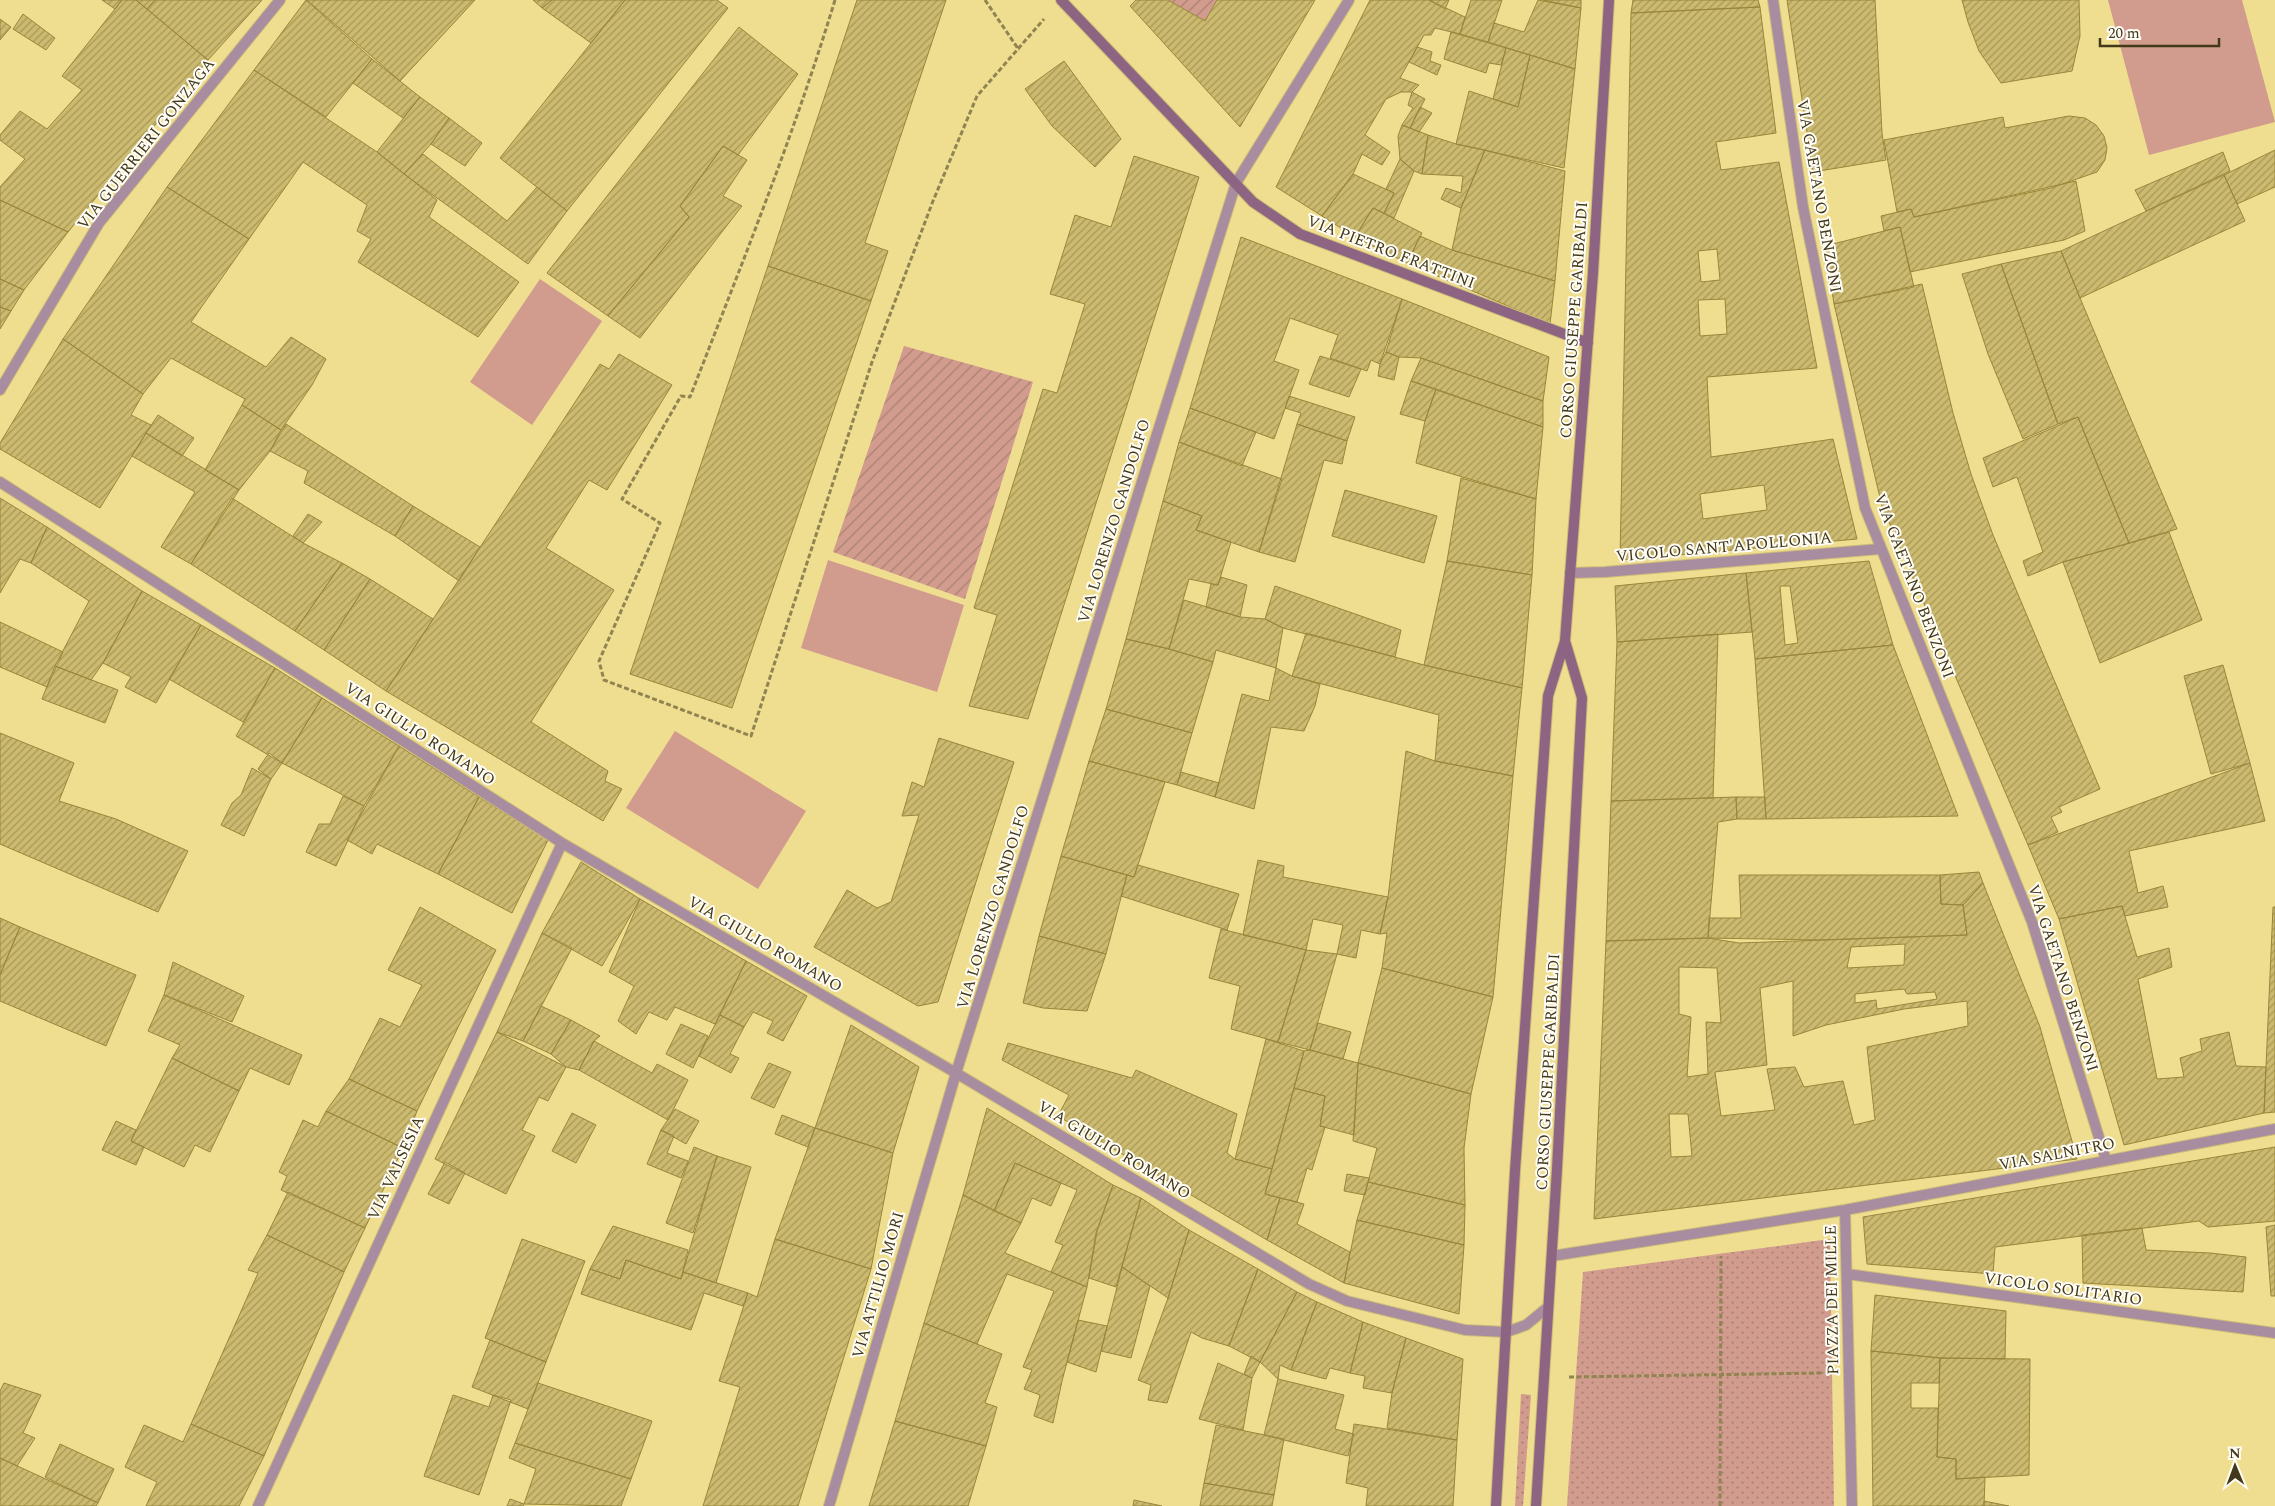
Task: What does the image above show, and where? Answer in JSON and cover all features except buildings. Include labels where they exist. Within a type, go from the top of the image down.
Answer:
[{"type":"main road","name":"VIA PIETRO FRATTINI","points":[[1061,0],[1253,202],[1300,234],[1588,343]]},
{"type":"main road","name":"CORSO GIUSEPPE GARIBALDI","points":[[1496,1506],[1515,1171],[1548,696],[1565,641],[1588,343],[1609,0]]},
{"type":"main road","name":"CORSO GIUSEPPE GARIBALDI","points":[[1536,1506],[1552,1256],[1582,698],[1565,641]]},
{"type":"street","name":"VIA GUERRIERI GONZAGA","points":[[0,390],[99,223],[280,0]]},
{"type":"street","name":"VIA LORENZO GANDOLFO","points":[[956,1073],[1236,183],[1349,0]]},
{"type":"street","name":"VIA GAETANO BENZONI","points":[[1773,0],[1803,207],[1865,508],[2032,922],[2106,1160]]},
{"type":"street","name":"VIA GIULIO ROMANO","points":[[0,482],[562,843],[956,1073],[1309,1284],[1347,1301],[1465,1330],[1506,1332],[1526,1325],[1548,1307]]},
{"type":"street","name":"VICOLO SANT'APOLLONIA","points":[[1570,572],[1605,572],[1880,549]]},
{"type":"street","name":"VIA VALSESIA","points":[[258,1506],[562,843]]},
{"type":"street","name":"VIA ATTILIO MORI","points":[[829,1506],[956,1073]]},
{"type":"street","name":"VIA SALNITRO","points":[[1846,1210],[2275,1129]]},
{"type":"street","name":"PIAZZA DEI MILLE","points":[[1552,1256],[1846,1210],[1852,1506]]},
{"type":"street","name":"VICOLO SOLITARIO","points":[[1847,1274],[2275,1333]]},
{"type":"path","points":[[836,0],[812,75],[766,203],[690,397],[681,396],[622,499],[660,523],[598,661],[604,680],[751,736],[872,362],[930,210],[977,96],[1019,50],[1047,14]]},
{"type":"path","points":[[985,0],[1019,50]]},
{"type":"path","points":[[1720,1506],[1721,1230]]},
{"type":"path","points":[[1563,1377],[1720,1373],[1849,1373]]},
{"type":"shaded area","points":[[1168,0],[1217,0],[1205,21]]},
{"type":"shaded area","points":[[2108,0],[2242,0],[2275,122],[2149,155]]},
{"type":"shaded area","points":[[540,279],[602,321],[532,425],[470,382]]},
{"type":"shaded area","points":[[904,346],[1033,382],[965,599],[833,552]]},
{"type":"shaded area","points":[[828,560],[964,605],[937,692],[801,648]]},
{"type":"shaded area","points":[[675,731],[806,811],[758,889],[626,808]]},
{"type":"shaded area","points":[[1830,1239],[1834,1506],[1567,1506],[1583,1272]]},
{"type":"shaded area","points":[[1521,1394],[1531,1395],[1523,1506],[1515,1506]]}]
